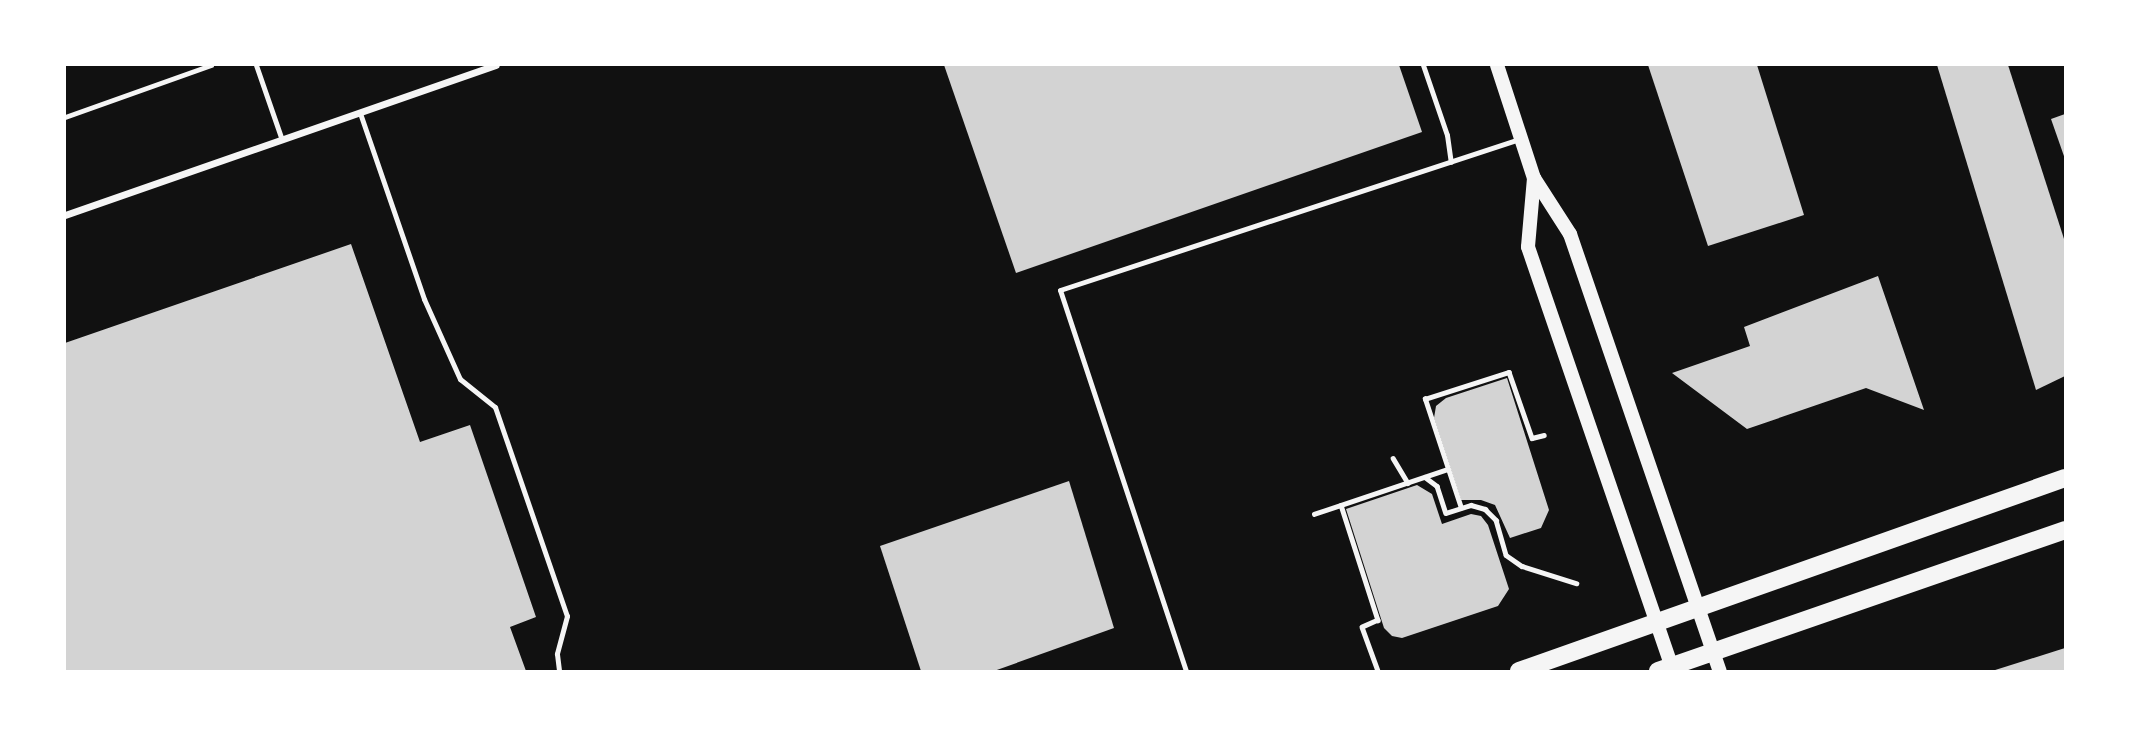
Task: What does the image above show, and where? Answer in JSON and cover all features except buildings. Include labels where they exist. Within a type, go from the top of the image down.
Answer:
[{"type":"main road","points":[[1497,65],[1534,178],[1570,234],[1720,671]]},
{"type":"main road","points":[[1534,178],[1528,247],[1657,624],[1667,670],[2065,530]]},
{"type":"main road","points":[[1519,671],[1698,610],[2065,478]]},
{"type":"street","points":[[65,215],[496,65]]},
{"type":"lane","points":[[65,117],[211,65]]},
{"type":"lane","points":[[256,65],[282,141]]},
{"type":"lane","points":[[1423,65],[1447,135],[1451,162]]},
{"type":"lane","points":[[360,113],[424,299],[460,379],[495,407],[567,616],[557,654],[559,671]]},
{"type":"lane","points":[[1186,671],[1060,290],[1521,139]]},
{"type":"path","points":[[1461,508],[1425,399],[1509,372],[1532,438],[1544,435]]},
{"type":"path","points":[[1393,458],[1408,483]]},
{"type":"path","points":[[1314,514],[1448,469]]},
{"type":"path","points":[[1425,477],[1437,486],[1446,513],[1471,505],[1485,509],[1496,520],[1506,555],[1522,566],[1576,583]]},
{"type":"path","points":[[1340,505],[1378,621],[1362,627],[1378,671]]}]
